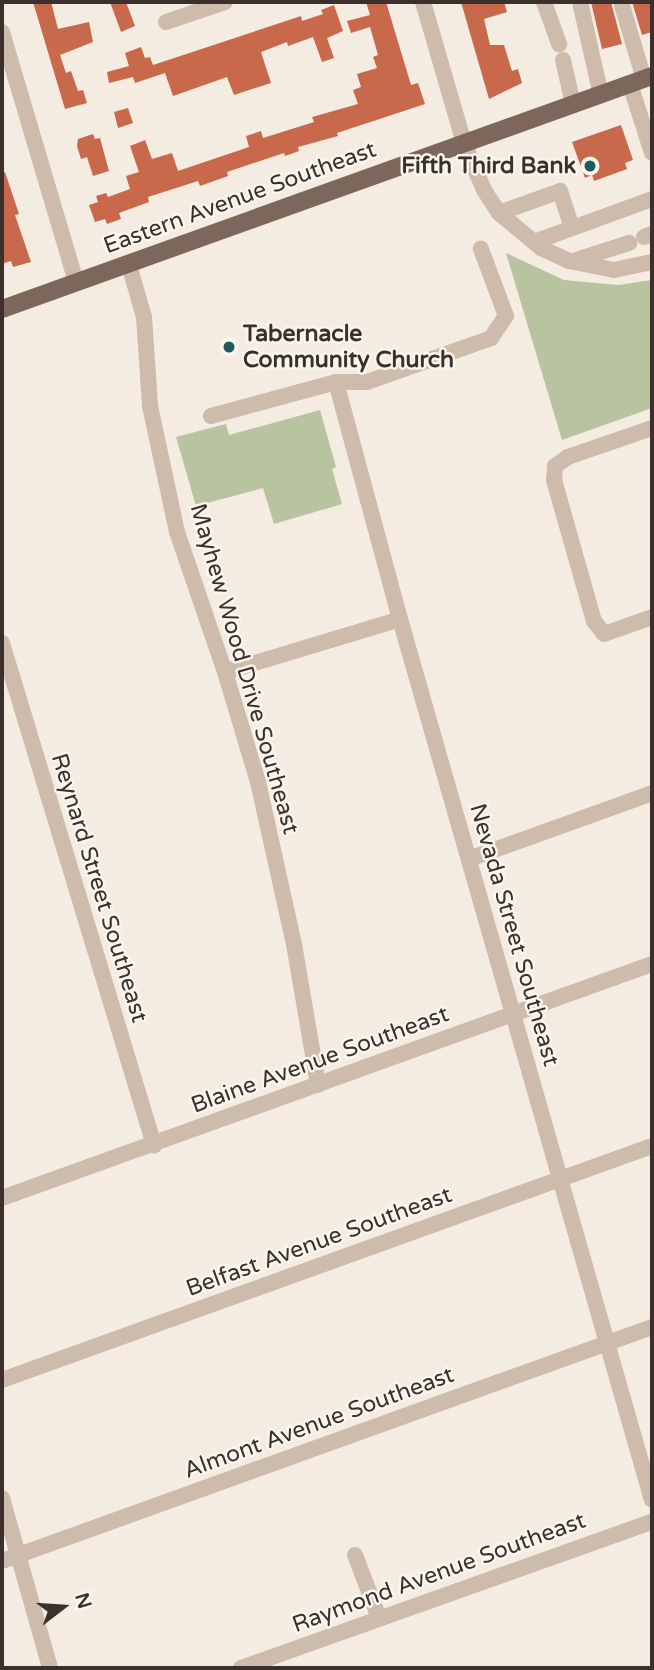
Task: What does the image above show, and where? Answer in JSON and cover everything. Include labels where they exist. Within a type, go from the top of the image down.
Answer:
[{"type":"main road","name":"Eastern Avenue Southeast","points":[[2,309],[642,80]]},
{"type":"street","points":[[166,22],[225,2]]},
{"type":"street","points":[[423,2],[464,143],[484,190],[499,213],[534,242],[569,261],[642,238]]},
{"type":"street","points":[[544,2],[561,52],[573,104]]},
{"type":"street","points":[[580,2],[601,94]]},
{"type":"street","points":[[621,2],[642,80],[652,153]]},
{"type":"street","points":[[2,32],[76,282]]},
{"type":"street","points":[[499,213],[561,191],[572,227]]},
{"type":"street","points":[[534,242],[652,199]]},
{"type":"street","points":[[211,416],[336,382],[367,382],[491,338],[506,316],[481,249]]},
{"type":"street","points":[[576,260],[614,270],[652,262]]},
{"type":"street","name":"Mayhew Wood Drive Southeast","points":[[129,265],[144,317],[150,405],[177,532],[226,672],[258,782],[294,944],[318,1085]]},
{"type":"street","name":"Nevada Street Southeast","points":[[336,382],[400,619],[652,1500]]},
{"type":"street","points":[[652,428],[568,457],[555,466],[554,480],[559,506],[594,621],[604,634],[652,617]]},
{"type":"street","points":[[226,672],[400,619]]},
{"type":"street","name":"Reynard Street Southeast","points":[[2,643],[153,1145]]},
{"type":"street","points":[[470,859],[652,793]]},
{"type":"street","name":"Blaine Avenue Southeast","points":[[2,1198],[652,964]]},
{"type":"street","name":"Belfast Avenue Southeast","points":[[2,1380],[652,1146]]},
{"type":"street","name":"Almont Avenue Southeast","points":[[2,1561],[652,1327]]},
{"type":"street","points":[[2,1498],[50,1668]]},
{"type":"street","name":"Raymond Avenue Southeast","points":[[241,1668],[652,1522]]},
{"type":"street","points":[[355,1555],[379,1618]]},
{"type":"green space","points":[[506,253],[564,280],[618,285],[652,280],[652,408],[562,440]]},
{"type":"green space","points":[[320,410],[336,467],[332,469],[342,504],[274,524],[263,488],[196,506],[176,437],[226,424],[229,435]]},
{"type":"building","points":[[33,2],[51,2],[58,29],[89,22],[93,42],[60,55],[66,73],[71,71],[78,91],[83,90],[87,103],[65,109]]},
{"type":"building","points":[[110,2],[126,2],[135,26],[121,32]]},
{"type":"building","points":[[366,2],[386,2],[411,85],[418,83],[425,104],[337,133],[338,136],[298,147],[299,151],[285,156],[284,153],[227,172],[228,176],[200,186],[198,181],[148,197],[149,202],[119,213],[121,219],[107,224],[105,219],[95,222],[89,205],[98,202],[96,196],[106,193],[108,197],[130,189],[126,176],[139,172],[130,146],[145,140],[152,159],[172,153],[178,171],[249,147],[246,136],[261,131],[263,138],[314,122],[312,117],[358,104],[353,90],[361,87],[357,74],[377,68],[373,57],[378,55],[370,27],[351,33],[347,21],[370,15]]},
{"type":"building","points":[[461,2],[504,2],[507,12],[484,19],[490,45],[504,45],[512,71],[518,69],[522,83],[489,99]]},
{"type":"building","points":[[591,2],[611,2],[622,44],[602,49]]},
{"type":"building","points":[[632,2],[652,2],[652,32],[642,35]]},
{"type":"building","points":[[334,5],[343,31],[327,38],[334,58],[322,62],[313,37],[288,46],[287,42],[261,52],[271,83],[234,95],[227,77],[173,96],[165,73],[135,83],[133,77],[109,83],[107,72],[129,66],[125,53],[141,47],[145,58],[150,57],[153,65],[301,16],[302,21],[323,14],[321,10]]},
{"type":"building","points":[[128,108],[133,123],[118,128],[114,112]]},
{"type":"building","points":[[621,125],[633,160],[625,163],[627,169],[594,181],[592,175],[585,178],[572,142]]},
{"type":"building","points":[[93,134],[95,139],[100,138],[109,171],[93,176],[87,157],[81,159],[77,146],[78,139]]},
{"type":"building","points":[[5,172],[19,214],[15,215],[31,262],[13,267],[11,261],[2,264],[2,173]]},
{"type":"place","name":"Fifth Third Bank","points":[[590,166]]},
{"type":"place","name":"Tabernacle Community Church","points":[[229,347]]}]
